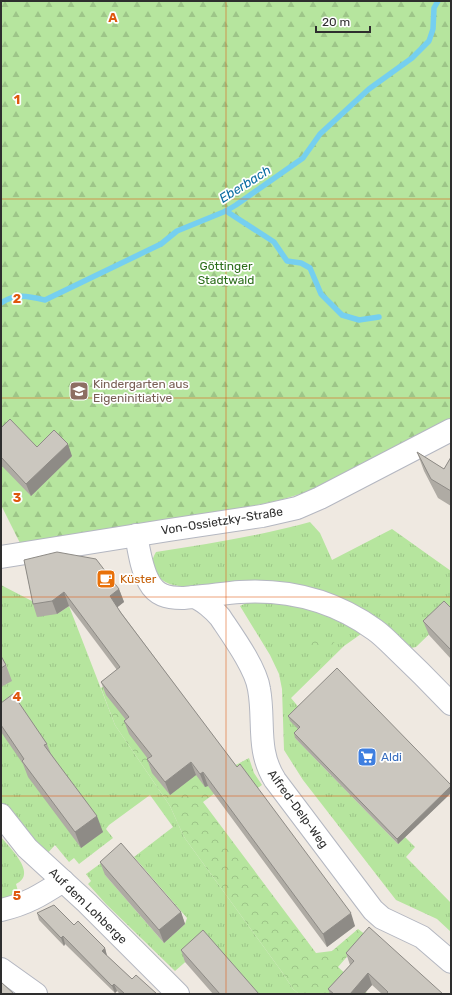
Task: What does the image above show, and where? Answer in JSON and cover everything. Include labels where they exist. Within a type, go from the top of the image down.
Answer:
[{"type":"street","name":"Von-Ossietzky-Straße","points":[[1,557],[262,516],[297,508],[320,498],[451,430]]},
{"type":"street","points":[[136,535],[144,570],[149,582],[155,590],[165,597],[194,598],[238,592],[277,592],[302,596],[338,608],[376,630],[451,704]]},
{"type":"street","name":"Alfred-Delp-Weg","points":[[194,598],[216,612],[255,674],[259,688],[263,753],[275,780],[373,910],[382,918],[422,937],[451,962]]},
{"type":"street","name":"Auf dem Lohberge","points":[[1,815],[27,848],[93,909],[178,994]]},
{"type":"street","points":[[1,910],[16,907],[35,899],[63,881]]},
{"type":"street","points":[[1,969],[36,994]]},
{"type":"green space","name":"Göttinger Stadtwald","points":[[1,1],[451,1],[451,419],[322,486],[272,502],[21,545],[1,505]]},
{"type":"green space","points":[[310,522],[320,533],[332,560],[392,529],[451,571],[451,617],[449,615],[416,647],[389,653],[361,634],[344,646],[291,698],[301,710],[301,732],[295,738],[398,844],[405,837],[415,847],[406,857],[451,903],[451,932],[437,919],[396,900],[303,780],[284,750],[282,689],[279,674],[270,655],[240,606],[252,600],[233,590],[221,586],[176,586],[161,579],[152,567],[156,552],[253,536]]},
{"type":"green space","points":[[1,585],[57,614],[69,606],[115,725],[170,806],[184,837],[293,989],[299,994],[252,994],[207,943],[175,971],[106,904],[88,884],[91,881],[86,874],[122,848],[105,875],[164,943],[185,924],[187,918],[134,857],[173,827],[150,795],[109,825],[106,829],[113,838],[79,864],[74,858],[69,862],[55,845],[46,855],[33,842],[1,802]]},
{"type":"green space","points":[[315,633],[335,643],[319,652],[316,652],[305,643]]},
{"type":"green space","points":[[119,673],[232,767],[249,758],[254,773],[262,785],[255,790],[241,774],[203,802],[316,953],[332,951],[358,929],[366,935],[338,967],[368,994],[299,994],[293,989],[184,837],[170,806],[115,725],[101,688]]},
{"type":"green space","points":[[1,837],[16,854],[23,868],[24,874],[22,880],[16,884],[19,895],[1,901]]},
{"type":"building","points":[[10,419],[37,447],[54,430],[68,444],[26,484],[1,457],[1,428]]},
{"type":"building","points":[[417,452],[444,469],[451,457],[451,491],[431,479]]},
{"type":"building","points":[[57,552],[96,559],[119,589],[110,596],[121,613],[237,767],[240,764],[351,913],[323,934],[203,772],[200,774],[191,762],[165,782],[147,759],[152,756],[124,721],[129,717],[101,682],[120,667],[64,592],[52,601],[33,604],[24,560]]},
{"type":"building","points":[[444,601],[451,608],[451,650],[423,621]]},
{"type":"building","points":[[1,656],[6,665],[1,668]]},
{"type":"building","name":"Aldi","points":[[337,668],[451,785],[397,839],[294,733],[300,727],[288,716]]},
{"type":"building","points":[[13,694],[47,744],[44,745],[97,816],[75,832],[22,761],[24,759],[1,725],[1,703]]},
{"type":"building","points":[[121,843],[181,912],[159,930],[100,862]]},
{"type":"building","points":[[54,905],[74,925],[78,921],[105,948],[102,951],[132,979],[136,975],[157,994],[125,994],[114,984],[112,986],[63,936],[61,938],[37,913]]},
{"type":"building","points":[[369,927],[443,994],[386,994],[388,992],[368,973],[350,994],[334,994],[328,989],[354,961],[346,953]]},
{"type":"building","points":[[203,930],[259,994],[220,994],[181,950]]},
{"type":"building","points":[[1,982],[14,994],[1,994]]},
{"type":"waterway","name":"Eberbach","points":[[1,303],[6,300],[22,296],[45,300],[161,244],[177,231],[226,211],[236,205],[303,158],[320,134],[369,89],[412,58],[429,41],[433,29],[434,8],[438,1]]},
{"type":"waterway","points":[[226,211],[274,242],[287,261],[301,263],[310,268],[321,294],[342,315],[359,320],[379,317]]},
{"type":"place","name":"Kindergarten aus Eigeninitiative","points":[[79,391]]},
{"type":"place","name":"Küster","points":[[106,579]]},
{"type":"place","name":"Aldi","points":[[367,757]]}]
